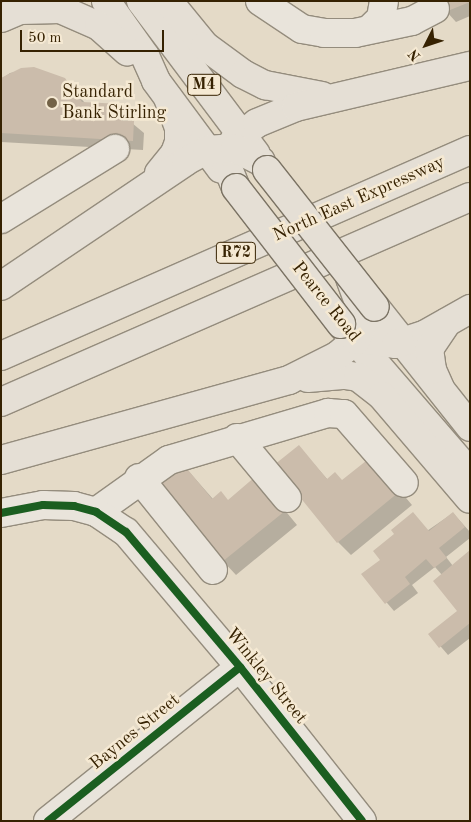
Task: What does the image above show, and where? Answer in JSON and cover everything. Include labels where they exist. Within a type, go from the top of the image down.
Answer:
[{"type":"main road","name":"M4","points":[[106,1],[145,56],[162,89],[226,144]]},
{"type":"main road","name":"M4","points":[[141,1],[226,144]]},
{"type":"main road","points":[[168,1],[205,46],[243,74],[265,85],[320,96],[358,93]]},
{"type":"main road","points":[[1,18],[20,10],[49,8],[88,18],[108,32],[162,89],[179,128],[179,142],[170,160],[141,192]]},
{"type":"main road","points":[[1,286],[141,192],[226,144],[257,123],[296,106],[470,66]]},
{"type":"main road","name":"Pearce Road","points":[[358,324],[350,276],[264,166],[246,152],[226,144],[226,163],[236,188],[358,324],[470,473]]},
{"type":"main road","name":"North East Expressway","points":[[1,356],[470,150]]},
{"type":"main road","name":"R72","points":[[1,402],[470,196]]},
{"type":"main road","points":[[403,342],[459,315]]},
{"type":"main road","points":[[440,388],[432,370],[429,349],[459,315]]},
{"type":"main road","points":[[289,380],[338,356],[358,324]]},
{"type":"main road","name":"Pearce Road","points":[[358,324],[403,342],[470,427]]},
{"type":"main road","points":[[1,460],[289,380],[345,375],[358,377],[382,396],[470,499]]},
{"type":"street","points":[[260,1],[302,28],[324,33],[355,33],[372,27],[412,22],[435,9]]},
{"type":"street","points":[[372,27],[381,18],[384,1]]},
{"type":"street","points":[[1,219],[115,149]]},
{"type":"street","points":[[1,512],[59,504],[96,512],[140,478],[169,460],[237,438],[328,413],[344,414],[404,483]]},
{"type":"street","points":[[237,438],[287,498]]},
{"type":"street","points":[[140,478],[213,570]]},
{"type":"street","name":"Winkley Street","points":[[96,512],[126,532],[144,551],[240,667],[362,821]]},
{"type":"street","name":"Baynes Street","points":[[48,821],[240,667]]},
{"type":"building","points":[[441,1],[470,1],[470,2],[445,12]]},
{"type":"building","name":"Standard Bank Stirling","points":[[34,67],[65,78],[82,102],[122,104],[122,121],[134,121],[133,141],[1,133],[1,78],[21,68]]},
{"type":"building","points":[[299,445],[327,479],[335,472],[342,480],[371,457],[399,492],[337,543],[274,465]]},
{"type":"building","points":[[184,465],[212,499],[221,491],[228,500],[256,476],[285,511],[222,562],[159,485]]},
{"type":"building","points":[[413,512],[429,531],[453,512],[465,527],[439,548],[447,558],[434,568],[426,559],[405,577],[410,584],[385,604],[361,574],[380,560],[373,551],[394,534],[391,530]]},
{"type":"building","points":[[470,550],[470,623],[439,648],[428,634],[457,611],[433,581]]},
{"type":"cycle path","points":[[1,513],[43,505],[74,506],[96,512],[126,532],[240,667],[362,821]]},
{"type":"cycle path","points":[[48,821],[240,667]]},
{"type":"place","name":"Standard Bank Stirling","points":[[52,103]]}]
